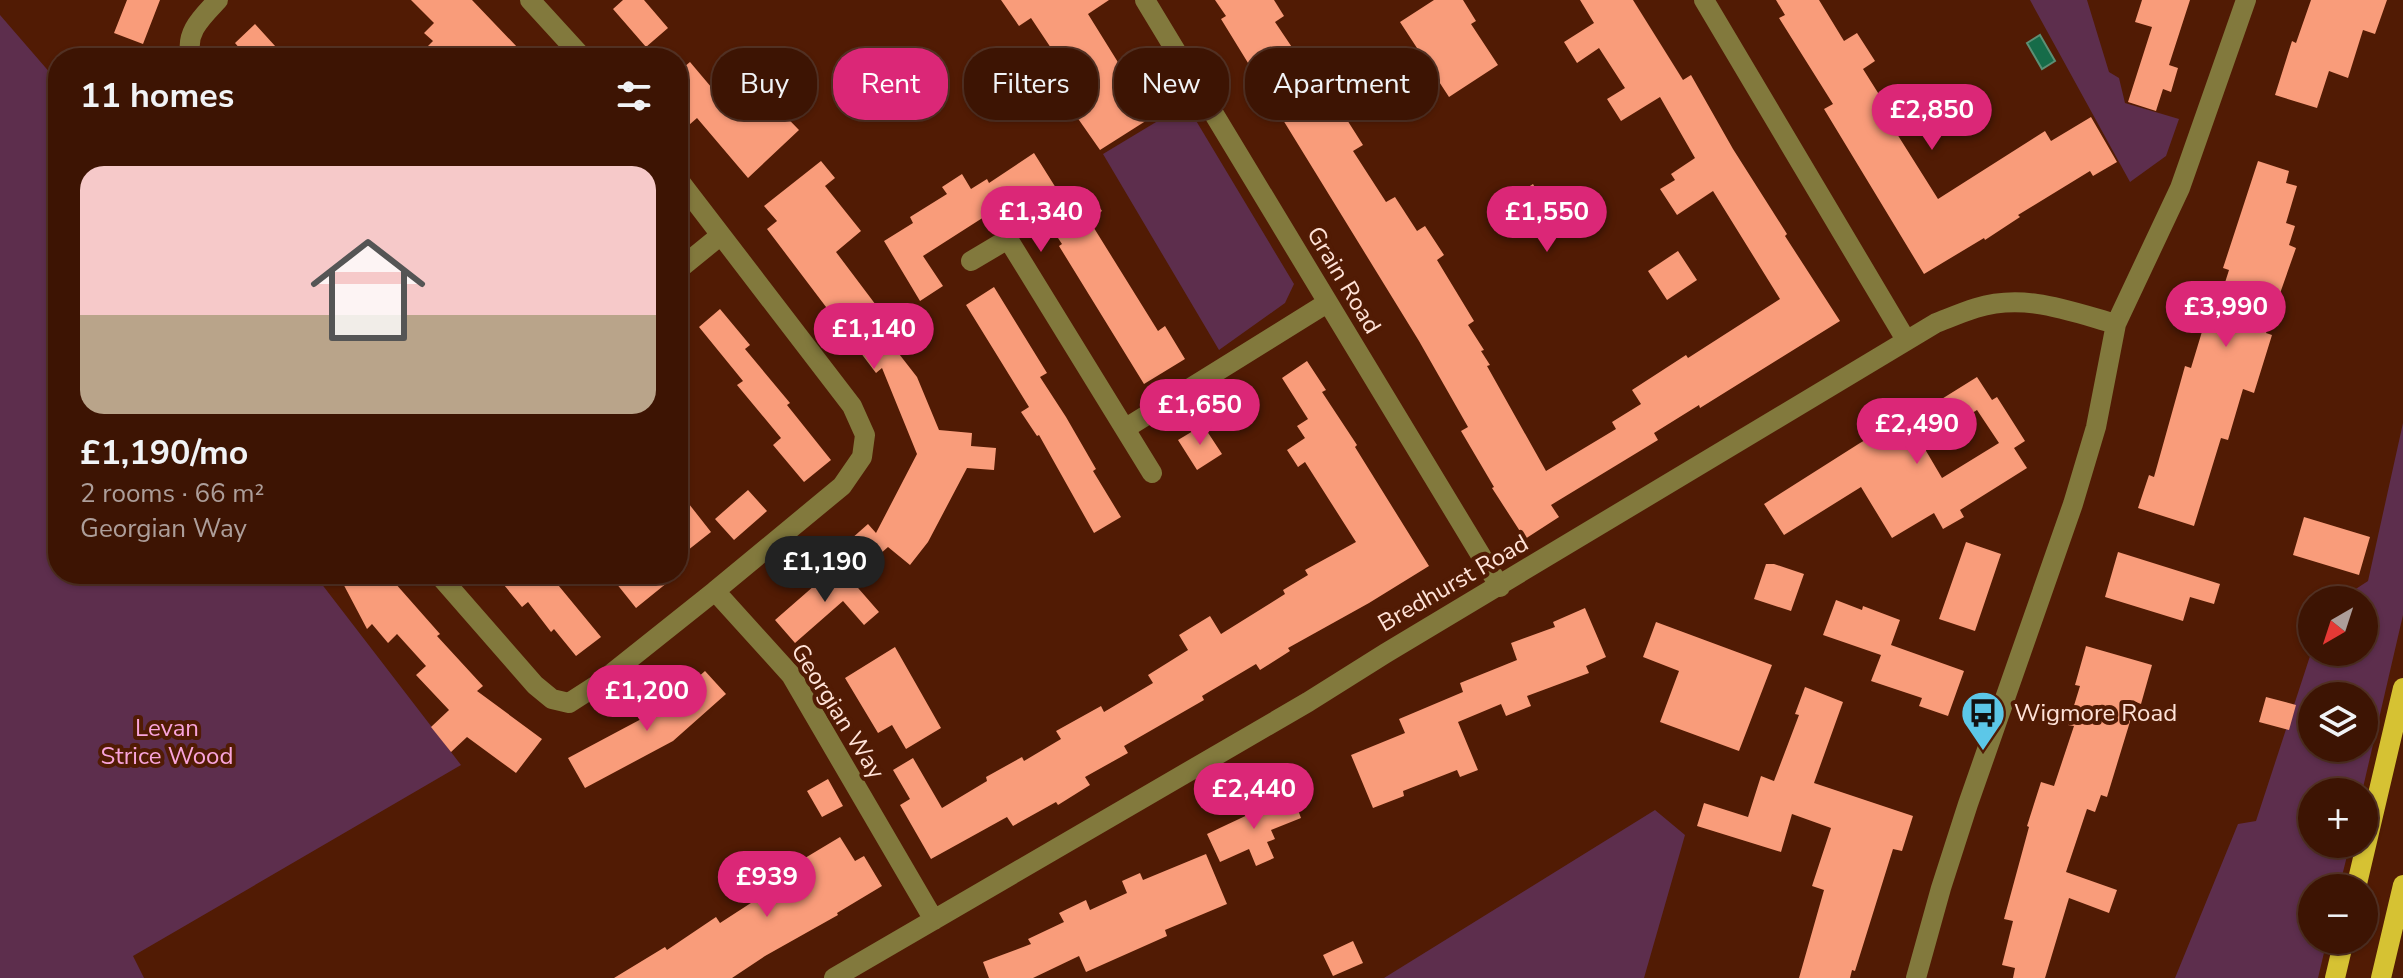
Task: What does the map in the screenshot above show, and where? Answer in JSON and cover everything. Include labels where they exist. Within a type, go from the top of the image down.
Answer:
[{"type":"main road","points":[[2359,874],[2403,688]]},
{"type":"main road","points":[[2381,978],[2403,885]]},
{"type":"main road","points":[[2335,978],[2341,954]]},
{"type":"street","points":[[189,48],[188,43],[198,22],[218,0]]},
{"type":"street","points":[[530,0],[574,48]]},
{"type":"street","name":"Grain Road","points":[[1145,0],[1500,587]]},
{"type":"street","points":[[1704,0],[1906,340]]},
{"type":"street","points":[[1916,978],[1968,804],[2073,504],[2096,427],[2116,324],[2180,188],[2246,0]]},
{"type":"street","points":[[447,584],[535,685],[552,699],[569,703],[597,685],[842,486],[862,457],[865,435],[852,406],[688,192]]},
{"type":"street","points":[[688,262],[721,235]]},
{"type":"street","points":[[971,261],[1008,239],[1152,473]]},
{"type":"street","name":"Bredhurst Road","points":[[834,978],[1308,702],[1936,323],[1977,307],[2016,301],[2049,305],[2116,324]]},
{"type":"street","points":[[1126,428],[1327,303]]},
{"type":"street","name":"Georgian Way","points":[[715,591],[791,675],[934,920]]},
{"type":"green space","points":[[2030,0],[2087,0],[2109,72],[2119,78],[2125,103],[2179,119],[2166,156],[2130,182]]},
{"type":"green space","name":"Levan Strice Wood","points":[[0,15],[48,70],[48,584],[322,584],[461,765],[133,956],[144,978],[0,978]]},
{"type":"green space","points":[[1159,120],[1196,120],[1294,284],[1285,303],[1219,350],[1103,154]]},
{"type":"green space","points":[[2403,423],[2403,615],[2378,723],[2378,682],[2302,682],[2307,666],[2378,666],[2378,586],[2360,586],[2368,581]]},
{"type":"green space","points":[[2298,693],[2298,762],[2369,762],[2365,778],[2298,778],[2298,858],[2346,858],[2342,874],[2298,874],[2298,954],[2324,954],[2318,978],[2175,978],[2238,824],[2256,821]]},
{"type":"green space","points":[[1655,810],[1685,835],[1644,978],[1384,978]]},
{"type":"shaded area","points":[[2040,35],[2055,61],[2042,69],[2027,43]]},
{"type":"building","points":[[127,0],[160,0],[143,44],[114,33]]},
{"type":"building","points":[[411,0],[472,0],[518,48],[426,48],[433,41],[424,33],[434,23]]},
{"type":"building","points":[[623,0],[644,0],[668,28],[646,47],[613,9]]},
{"type":"building","points":[[1001,0],[1109,0],[1088,14],[1114,56],[1114,120],[1147,120],[1100,150],[1079,120],[1098,120],[1098,48],[1051,48],[1031,18],[1019,26]]},
{"type":"building","points":[[1215,0],[1274,0],[1284,16],[1275,22],[1292,48],[1245,48],[1245,58],[1221,19],[1226,16]]},
{"type":"building","points":[[1434,0],[1463,0],[1476,21],[1471,24],[1498,65],[1449,97],[1438,80],[1438,48],[1417,48],[1400,22]]},
{"type":"building","points":[[1580,0],[1633,0],[1683,80],[1691,75],[1787,234],[1785,236],[1840,321],[1654,433],[1658,440],[1551,505],[1559,517],[1525,539],[1461,431],[1468,427],[1283,120],[1347,120],[1363,145],[1353,151],[1386,202],[1395,197],[1417,231],[1425,226],[1444,255],[1437,260],[1474,321],[1468,325],[1484,350],[1481,351],[1490,365],[1487,366],[1546,471],[1616,429],[1612,422],[1641,404],[1632,390],[1780,299],[1713,191],[1677,215],[1660,189],[1675,180],[1671,174],[1695,158],[1660,97],[1621,121],[1607,99],[1625,88],[1599,48],[1577,63],[1564,42],[1594,23]]},
{"type":"building","points":[[1776,0],[1819,0],[1844,41],[1857,33],[1875,61],[1863,69],[1880,96],[1875,99],[1938,199],[2045,131],[2051,141],[2091,117],[2117,162],[2093,176],[2090,171],[2018,215],[2020,217],[1985,240],[1924,274],[1824,109],[1833,104],[1779,18],[1785,15]]},
{"type":"building","points":[[2142,0],[2190,0],[2169,65],[2178,68],[2171,92],[2163,89],[2156,111],[2128,102],[2152,27],[2135,22]]},
{"type":"building","points":[[2311,0],[2387,0],[2375,34],[2363,30],[2348,78],[2329,71],[2317,108],[2275,95],[2292,41],[2296,43]]},
{"type":"building","points":[[255,24],[277,48],[239,48],[235,43]]},
{"type":"building","points":[[690,62],[712,88],[712,120],[789,120],[799,130],[748,178],[697,118],[688,124]]},
{"type":"building","points":[[1034,153],[1061,196],[1069,190],[1074,197],[1087,189],[1102,211],[1089,220],[1158,331],[1165,326],[1185,359],[1144,384],[1059,246],[1062,244],[1026,190],[923,256],[943,286],[920,301],[884,241],[913,223],[910,217],[947,194],[942,187],[962,174],[971,189],[987,179],[989,183]]},
{"type":"building","points":[[821,161],[835,178],[825,186],[861,231],[836,252],[894,329],[894,337],[889,341],[917,377],[939,430],[972,433],[971,446],[996,448],[994,470],[967,468],[928,542],[910,565],[888,547],[853,578],[833,555],[868,524],[876,533],[917,454],[882,368],[876,373],[767,229],[777,221],[764,206]]},
{"type":"building","points":[[2258,161],[2289,171],[2286,183],[2297,186],[2286,223],[2295,226],[2289,245],[2296,248],[2266,333],[2272,335],[2254,393],[2243,389],[2228,440],[2221,438],[2194,526],[2138,508],[2149,475],[2154,477],[2185,366],[2191,368],[2207,315],[2214,317],[2229,270],[2223,268]]},
{"type":"building","points":[[1533,184],[1544,203],[1522,216],[1511,198]]},
{"type":"building","points":[[1678,251],[1697,280],[1667,300],[1648,271]]},
{"type":"building","points":[[994,287],[1047,373],[1040,377],[1066,417],[1121,517],[1094,533],[1039,435],[1021,412],[1029,407],[966,305]]},
{"type":"building","points":[[720,309],[750,345],[745,349],[790,403],[787,405],[831,460],[804,482],[773,445],[781,438],[737,385],[743,381],[699,327]]},
{"type":"building","points":[[1307,361],[1326,390],[1322,392],[1429,566],[1288,648],[1290,651],[1260,670],[1256,664],[1202,696],[1204,700],[1124,746],[1128,753],[1085,777],[1090,785],[1058,805],[1056,802],[1013,826],[1007,817],[931,859],[900,805],[910,799],[893,770],[913,758],[942,808],[987,781],[986,777],[1022,757],[1024,761],[1061,739],[1056,731],[1101,706],[1104,712],[1153,683],[1148,675],[1188,650],[1179,635],[1210,616],[1221,634],[1285,594],[1283,590],[1308,575],[1305,570],[1356,542],[1305,462],[1298,467],[1287,450],[1305,438],[1297,426],[1308,419],[1282,378]]},
{"type":"building","points":[[1977,377],[1992,400],[1997,397],[2025,441],[2014,448],[2027,468],[1960,510],[1964,517],[1943,529],[1934,513],[1892,538],[1861,487],[1784,535],[1764,504],[1860,443],[1906,417],[1908,420]],"holes":[[[1977,410],[1999,443],[1942,478],[1922,444]]]},
{"type":"building","points":[[1203,425],[1222,454],[1197,470],[1178,440]]},
{"type":"building","points":[[748,490],[767,511],[734,540],[715,519]]},
{"type":"building","points":[[688,503],[711,532],[688,550]]},
{"type":"building","points":[[2304,517],[2370,537],[2359,575],[2293,555]]},
{"type":"building","points":[[1966,542],[2001,554],[1975,631],[1939,619]]},
{"type":"building","points":[[2118,552],[2220,584],[2214,604],[2190,597],[2183,621],[2105,597]]},
{"type":"building","points":[[1766,564],[1804,574],[1791,611],[1754,599]]},
{"type":"building","points":[[838,565],[879,612],[864,625],[843,601],[795,643],[775,620]]},
{"type":"building","points":[[343,584],[396,584],[440,634],[437,636],[483,686],[477,691],[542,739],[516,773],[467,737],[451,752],[431,727],[449,710],[416,675],[426,666],[397,634],[388,643],[372,624],[367,629]]},
{"type":"building","points":[[503,584],[557,584],[601,637],[576,656],[554,629],[551,632],[528,602],[522,607]]},
{"type":"building","points":[[617,584],[666,584],[636,608]]},
{"type":"building","points":[[1836,600],[1900,620],[1891,645],[1964,671],[1948,716],[1919,706],[1922,698],[1871,681],[1881,655],[1823,635]]},
{"type":"building","points":[[1585,608],[1606,657],[1586,666],[1589,673],[1527,696],[1531,706],[1506,716],[1501,704],[1458,722],[1478,770],[1460,777],[1457,770],[1403,791],[1404,796],[1373,808],[1351,755],[1405,733],[1399,719],[1463,692],[1460,683],[1517,660],[1511,643],[1555,627],[1553,622]]},
{"type":"building","points":[[1656,622],[1772,665],[1739,751],[1660,722],[1679,671],[1643,657]]},
{"type":"building","points":[[2086,646],[2152,665],[2141,704],[2136,702],[2107,797],[2101,795],[2095,812],[2087,809],[2066,872],[2117,890],[2109,913],[2069,898],[2045,978],[2013,978],[2015,968],[2002,965],[2013,921],[2004,919],[2041,782],[2054,786],[2074,726],[2068,725],[2080,686],[2075,685]]},
{"type":"building","points":[[895,647],[941,728],[906,749],[892,725],[878,733],[845,678]]},
{"type":"building","points":[[705,671],[726,694],[673,741],[585,788],[568,758],[645,717],[648,722]]},
{"type":"building","points":[[1805,687],[1843,702],[1814,783],[1913,816],[1902,851],[1893,849],[1855,971],[1852,970],[1850,978],[1799,978],[1824,890],[1812,886],[1831,828],[1792,814],[1781,852],[1697,826],[1704,803],[1748,817],[1761,776],[1774,781],[1799,715],[1795,714]]},
{"type":"building","points":[[2266,697],[2296,705],[2289,730],[2259,722]]},
{"type":"building","points":[[828,779],[843,806],[822,817],[807,791]]},
{"type":"building","points":[[1292,794],[1301,818],[1271,830],[1275,839],[1267,842],[1274,858],[1256,866],[1249,849],[1220,862],[1207,834]]},
{"type":"building","points":[[840,837],[855,861],[864,856],[882,886],[838,915],[732,978],[614,978],[665,947],[667,950],[716,917],[720,923],[780,884],[775,876]]},
{"type":"building","points":[[1206,854],[1227,904],[1165,930],[1167,936],[1086,972],[1079,956],[1033,978],[989,978],[983,962],[1031,944],[1028,939],[1064,922],[1059,913],[1086,900],[1090,910],[1127,893],[1122,881],[1140,873],[1143,880]]},
{"type":"building","points":[[1353,941],[1363,963],[1333,976],[1323,955]]},
{"type":"place","name":"Wigmore Road","points":[[1983,752]]}]
